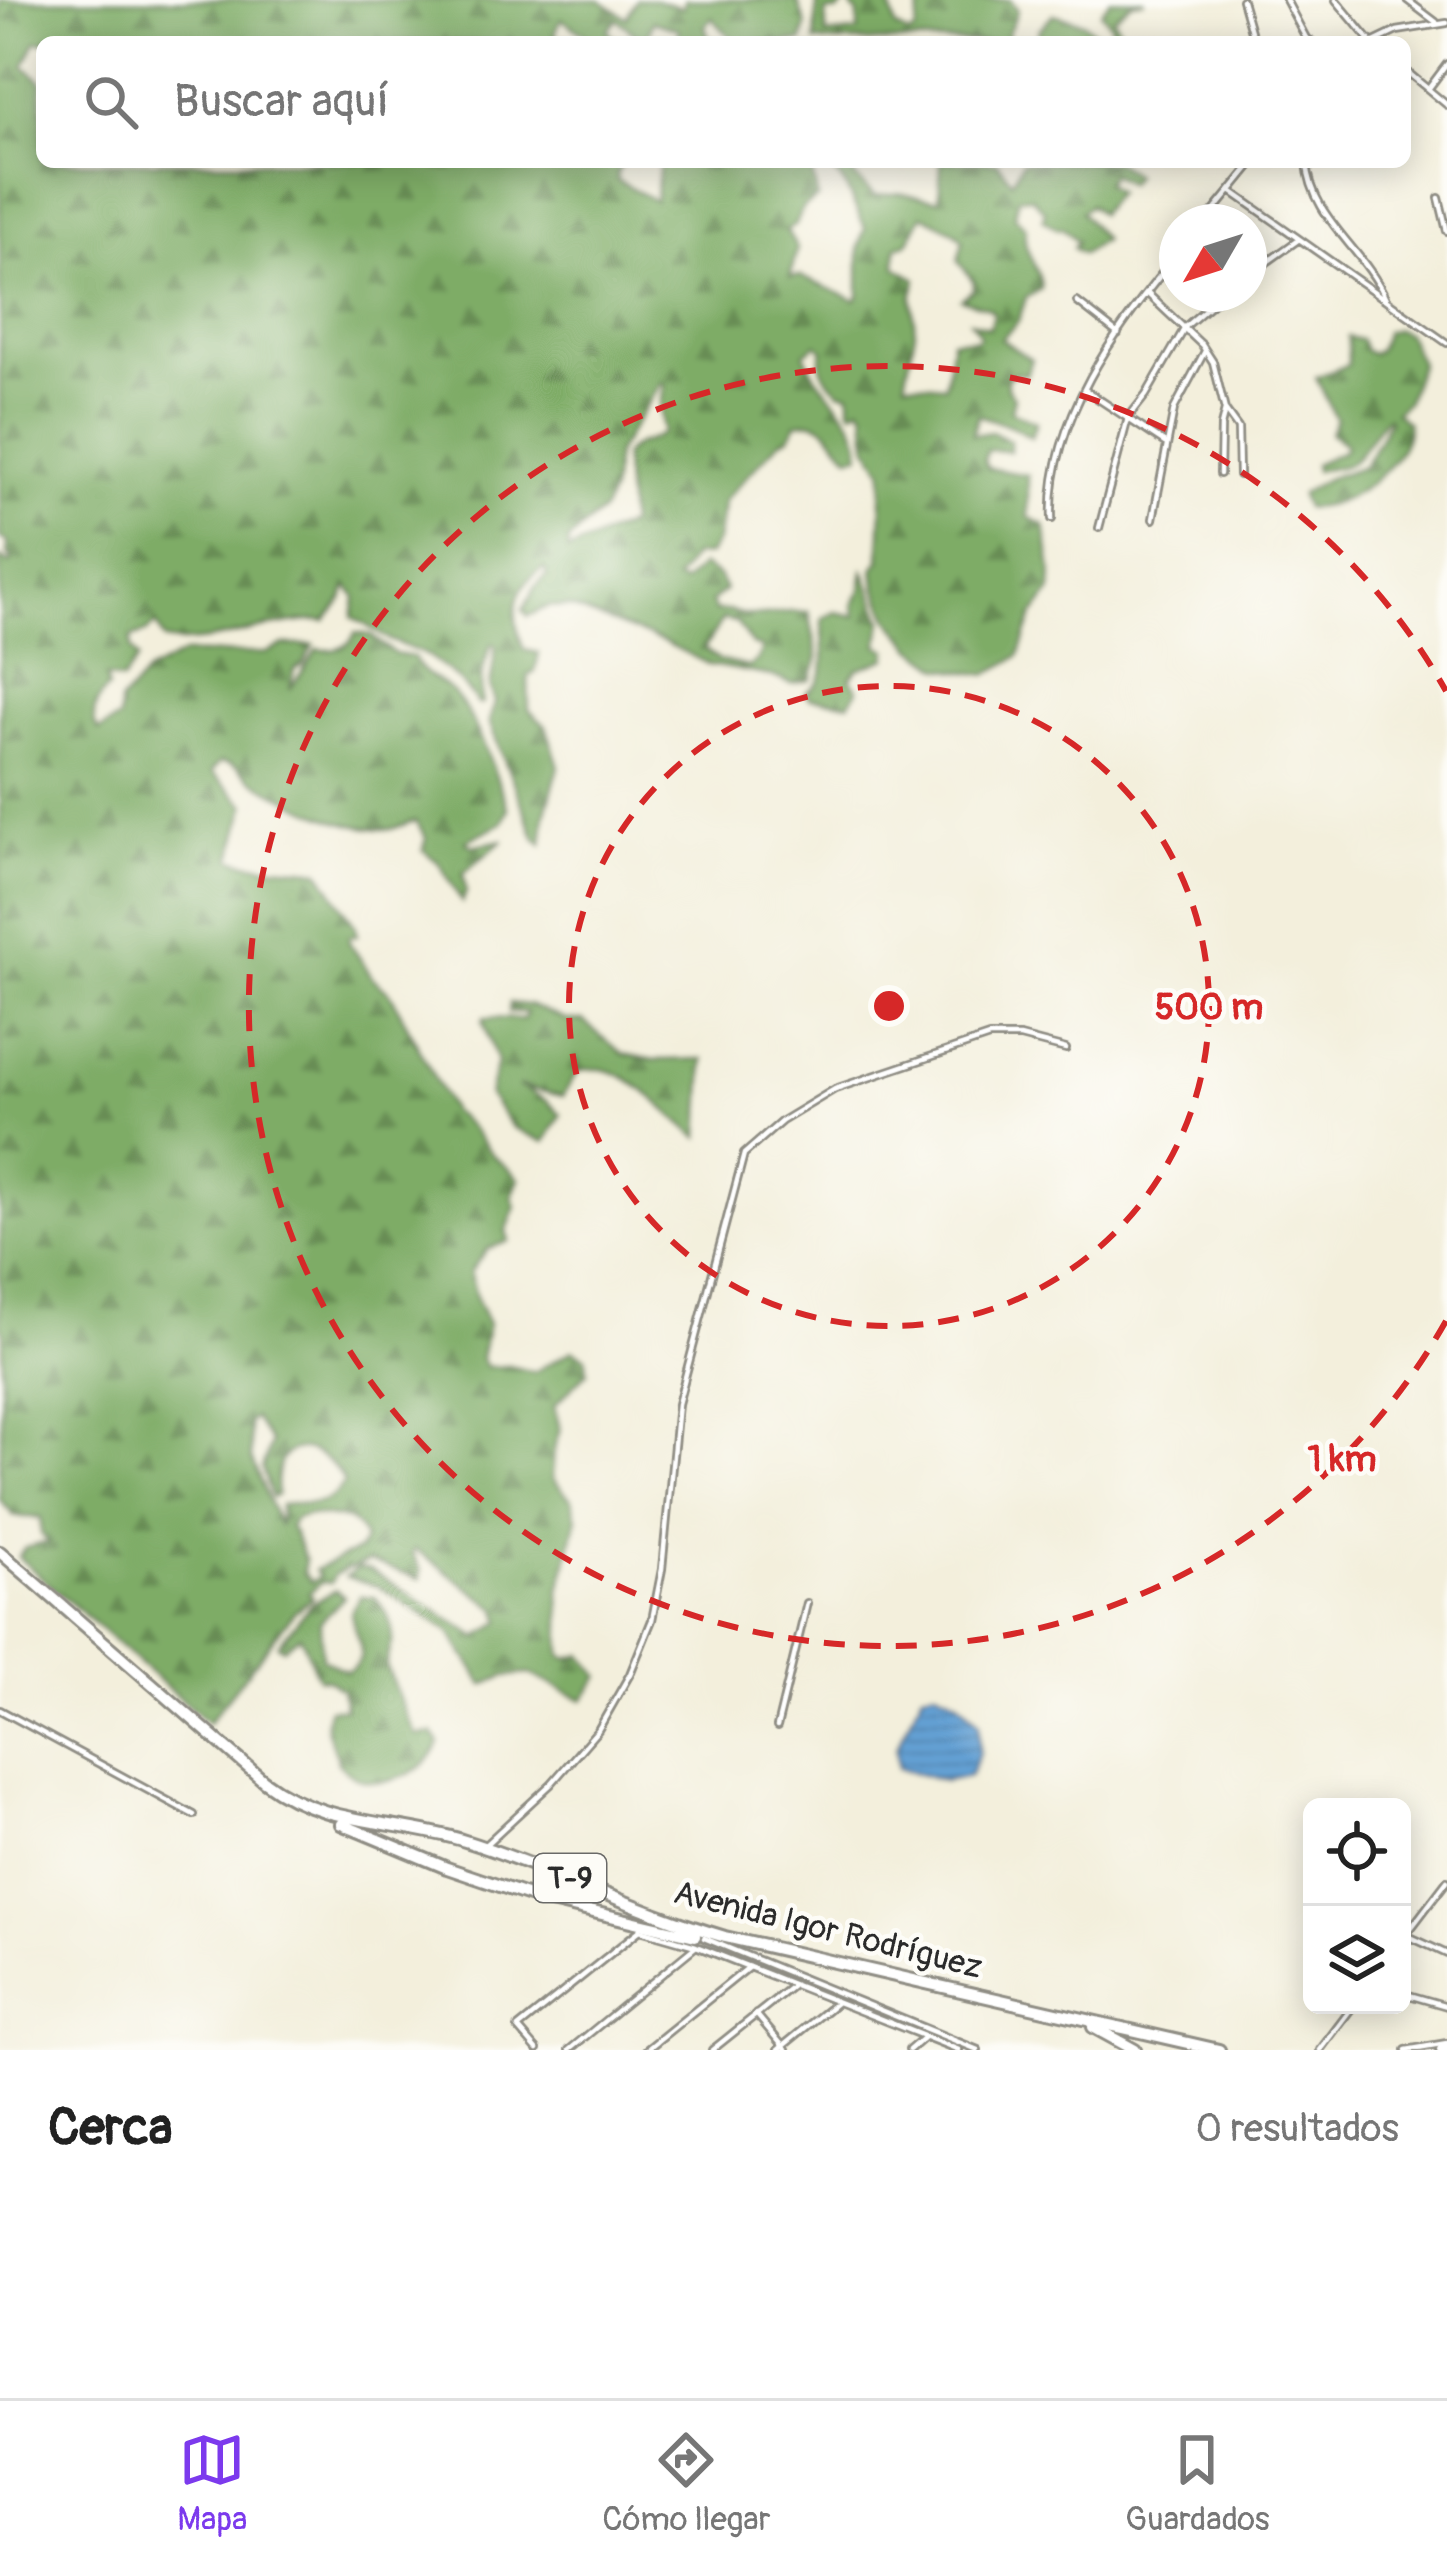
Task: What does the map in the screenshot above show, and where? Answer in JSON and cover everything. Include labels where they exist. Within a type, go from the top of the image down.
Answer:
[{"type":"highway","name":"Avenida Igor Rodríguez","points":[[0,1556],[285,1795],[333,1816],[460,1839],[694,1929],[1219,2050]]},
{"type":"highway","name":"Avenida Igor Rodríguez","points":[[0,1556],[270,1791],[302,1811],[548,1902],[700,1942],[1084,2024],[1135,2050]]},
{"type":"highway","name":"T-9","points":[[447,1868],[437,1855],[446,1843],[488,1849]]},
{"type":"highway","name":"T-9","points":[[548,1902],[566,1892],[564,1882],[550,1870]]},
{"type":"highway","name":"Avenida Igor Rodríguez","points":[[1173,2039],[1191,2050]]},
{"type":"street","points":[[1242,0],[1252,36]]},
{"type":"street","points":[[1286,0],[1305,36]]},
{"type":"street","points":[[1336,0],[1368,36]]},
{"type":"street","points":[[1407,0],[1436,22]]},
{"type":"street","points":[[1386,36],[1447,23]]},
{"type":"street","points":[[1429,89],[1447,64]]},
{"type":"street","points":[[1411,75],[1447,105]]},
{"type":"street","points":[[1220,204],[1249,168]]},
{"type":"street","points":[[1308,168],[1312,196],[1378,277],[1386,299]]},
{"type":"street","points":[[1232,190],[1447,343]]},
{"type":"street","points":[[1439,197],[1447,231]]},
{"type":"street","points":[[1267,262],[1300,238]]},
{"type":"street","points":[[1052,520],[1054,465],[1084,390],[1159,279]]},
{"type":"street","points":[[1148,294],[1205,351],[1223,390],[1220,474]]},
{"type":"street","points":[[1077,302],[1118,334]]},
{"type":"street","points":[[1099,528],[1128,418],[1184,329],[1203,312]]},
{"type":"street","points":[[1153,519],[1174,409],[1205,351]]},
{"type":"street","points":[[1084,390],[1165,443]]},
{"type":"street","points":[[1225,410],[1238,428],[1239,476]]},
{"type":"street","points":[[488,1849],[598,1730],[631,1675],[652,1620],[665,1547],[678,1404],[744,1154],[782,1121],[835,1089],[989,1037],[1020,1037],[1066,1049]]},
{"type":"street","points":[[777,1727],[807,1603]]},
{"type":"street","points":[[0,1710],[194,1815]]},
{"type":"street","points":[[1411,1929],[1447,1882]]},
{"type":"street","points":[[537,2050],[518,2028],[640,1930],[700,1942],[978,2050]]},
{"type":"street","points":[[1411,1941],[1447,1954]]},
{"type":"street","points":[[700,1942],[748,1967],[959,2050]]},
{"type":"street","points":[[569,2050],[700,1942]]},
{"type":"street","points":[[646,2050],[748,1967]]},
{"type":"street","points":[[712,2050],[793,1985]]},
{"type":"street","points":[[1411,1996],[1447,2006]]},
{"type":"street","points":[[756,2014],[782,2049],[837,2002]]},
{"type":"street","points":[[1320,2050],[1347,2014]]},
{"type":"street","points":[[909,2050],[925,2037]]},
{"type":"street","points":[[1406,2050],[1445,2047]]},
{"type":"green space","points":[[0,0],[600,0],[627,18],[636,0],[683,8],[684,0],[797,0],[806,25],[803,36],[729,36],[712,18],[705,26],[708,36],[678,36],[679,29],[653,21],[648,36],[638,36],[617,19],[608,30],[612,36],[588,36],[561,19],[557,36],[36,36],[24,66],[36,76],[36,168],[620,168],[617,180],[655,201],[659,168],[814,168],[818,198],[803,207],[796,225],[786,230],[797,249],[790,277],[800,276],[855,300],[865,228],[845,185],[830,168],[851,168],[875,196],[899,193],[939,200],[941,168],[1002,168],[1012,181],[1019,168],[1124,168],[1134,175],[1128,184],[1110,174],[1105,184],[1116,192],[1099,214],[1090,205],[1081,212],[1103,240],[1082,254],[1073,248],[1077,241],[1043,219],[1045,211],[1032,197],[1018,197],[1015,216],[1026,228],[1026,244],[1041,289],[1026,298],[1018,322],[1001,339],[1031,360],[1026,375],[1015,373],[1007,379],[1007,388],[1014,397],[1011,411],[1036,422],[1031,437],[978,415],[972,435],[992,432],[1010,441],[1010,451],[987,450],[987,468],[1028,475],[1028,517],[1045,525],[1051,592],[1033,616],[1019,656],[987,675],[941,668],[915,649],[890,620],[874,569],[880,560],[883,469],[868,446],[865,412],[860,406],[853,411],[850,393],[839,391],[826,377],[823,350],[817,344],[805,353],[810,366],[854,427],[860,454],[850,456],[822,426],[797,423],[790,436],[724,500],[717,541],[709,555],[693,556],[676,580],[683,583],[702,566],[718,576],[725,590],[711,602],[715,612],[753,616],[809,612],[818,658],[810,680],[791,684],[710,665],[664,642],[570,607],[550,606],[528,616],[523,610],[547,575],[544,568],[525,585],[516,605],[524,650],[539,653],[535,671],[528,675],[529,710],[546,726],[559,766],[542,844],[489,722],[495,702],[490,687],[496,646],[492,644],[486,659],[482,704],[478,704],[460,681],[429,656],[389,640],[353,617],[356,597],[347,585],[343,599],[325,621],[181,642],[164,640],[156,623],[131,638],[138,659],[122,681],[106,677],[108,688],[94,715],[99,731],[119,719],[120,703],[147,673],[183,654],[266,653],[284,645],[314,645],[294,670],[290,689],[318,649],[341,648],[355,633],[370,635],[395,654],[414,657],[421,669],[450,690],[480,735],[508,809],[502,823],[466,841],[471,846],[504,840],[463,873],[466,892],[462,902],[439,863],[423,850],[426,838],[416,821],[390,829],[356,826],[290,801],[232,764],[220,762],[211,772],[246,805],[232,858],[319,870],[356,927],[357,935],[349,936],[349,942],[373,978],[391,994],[452,1112],[519,1179],[512,1196],[516,1207],[506,1231],[509,1241],[487,1249],[470,1272],[488,1324],[481,1358],[486,1367],[534,1372],[573,1350],[586,1357],[587,1372],[554,1406],[560,1429],[552,1478],[572,1500],[577,1518],[560,1590],[562,1655],[568,1659],[583,1655],[600,1676],[583,1700],[530,1674],[505,1676],[484,1685],[449,1631],[378,1586],[346,1577],[358,1568],[370,1570],[478,1637],[501,1621],[498,1609],[415,1549],[420,1579],[369,1561],[335,1574],[331,1583],[321,1582],[208,1723],[18,1557],[25,1548],[48,1542],[41,1534],[41,1518],[14,1516],[0,1500],[0,558],[10,564],[8,542],[0,538]],"holes":[[[922,215],[963,241],[958,261],[974,282],[973,290],[961,299],[994,313],[989,328],[971,321],[980,335],[977,339],[952,340],[945,385],[905,382],[915,332],[912,297],[917,279],[896,267],[897,246],[908,243]],[[662,382],[663,432],[623,456],[629,525],[568,551],[569,540],[603,510],[611,492],[616,453]],[[723,619],[736,622],[752,645],[762,648],[749,667],[721,661],[704,649]],[[254,1418],[271,1443],[262,1468],[272,1498],[277,1495],[282,1460],[300,1449],[324,1458],[344,1482],[323,1502],[280,1505],[279,1526],[251,1458],[249,1423]],[[309,1515],[349,1520],[364,1540],[359,1550],[315,1570],[320,1577],[311,1582],[303,1572],[305,1560],[290,1526],[294,1519]]]},
{"type":"green space","points":[[817,0],[850,0],[837,12],[826,12],[826,35],[858,32],[858,14],[851,0],[889,0],[896,27],[910,35],[916,31],[921,0],[1010,0],[1018,10],[1007,36],[815,36]]},
{"type":"green space","points":[[1110,0],[1146,0],[1132,2],[1113,18],[1124,36],[1111,36],[1111,25],[1101,12]]},
{"type":"green space","points":[[1053,14],[1083,22],[1099,36],[1038,36]]},
{"type":"green space","points":[[1176,31],[1177,36],[1137,36],[1144,33]]},
{"type":"green space","points":[[1396,329],[1407,334],[1420,363],[1407,401],[1395,412],[1407,423],[1398,454],[1355,494],[1320,507],[1305,507],[1302,493],[1364,466],[1389,421],[1388,417],[1382,422],[1353,461],[1315,471],[1314,464],[1343,451],[1346,445],[1330,433],[1336,419],[1316,377],[1348,365],[1348,337],[1361,340],[1365,351],[1372,354],[1385,332]]},
{"type":"green space","points":[[864,571],[883,621],[878,645],[888,650],[887,658],[858,669],[850,678],[858,690],[849,703],[810,698],[806,693],[823,669],[823,618],[836,612],[856,616],[853,605]]},
{"type":"green space","points":[[510,1003],[583,1021],[623,1054],[655,1060],[704,1059],[700,1138],[628,1079],[594,1069],[577,1072],[563,1096],[518,1086],[547,1101],[561,1115],[545,1142],[512,1127],[489,1095],[497,1062],[483,1022],[484,1018],[524,1019],[526,1012],[509,1012]]},
{"type":"green space","points":[[336,1590],[344,1597],[320,1622],[322,1658],[347,1672],[355,1666],[361,1652],[351,1612],[360,1596],[375,1597],[390,1624],[392,1643],[386,1662],[399,1698],[417,1735],[433,1733],[439,1743],[423,1765],[397,1779],[368,1781],[340,1765],[326,1719],[329,1708],[345,1708],[342,1690],[318,1678],[300,1635],[284,1648],[278,1645],[311,1604]]},
{"type":"water","points":[[934,1689],[958,1700],[979,1722],[979,1753],[969,1776],[944,1781],[898,1768],[896,1748],[923,1693]]}]
